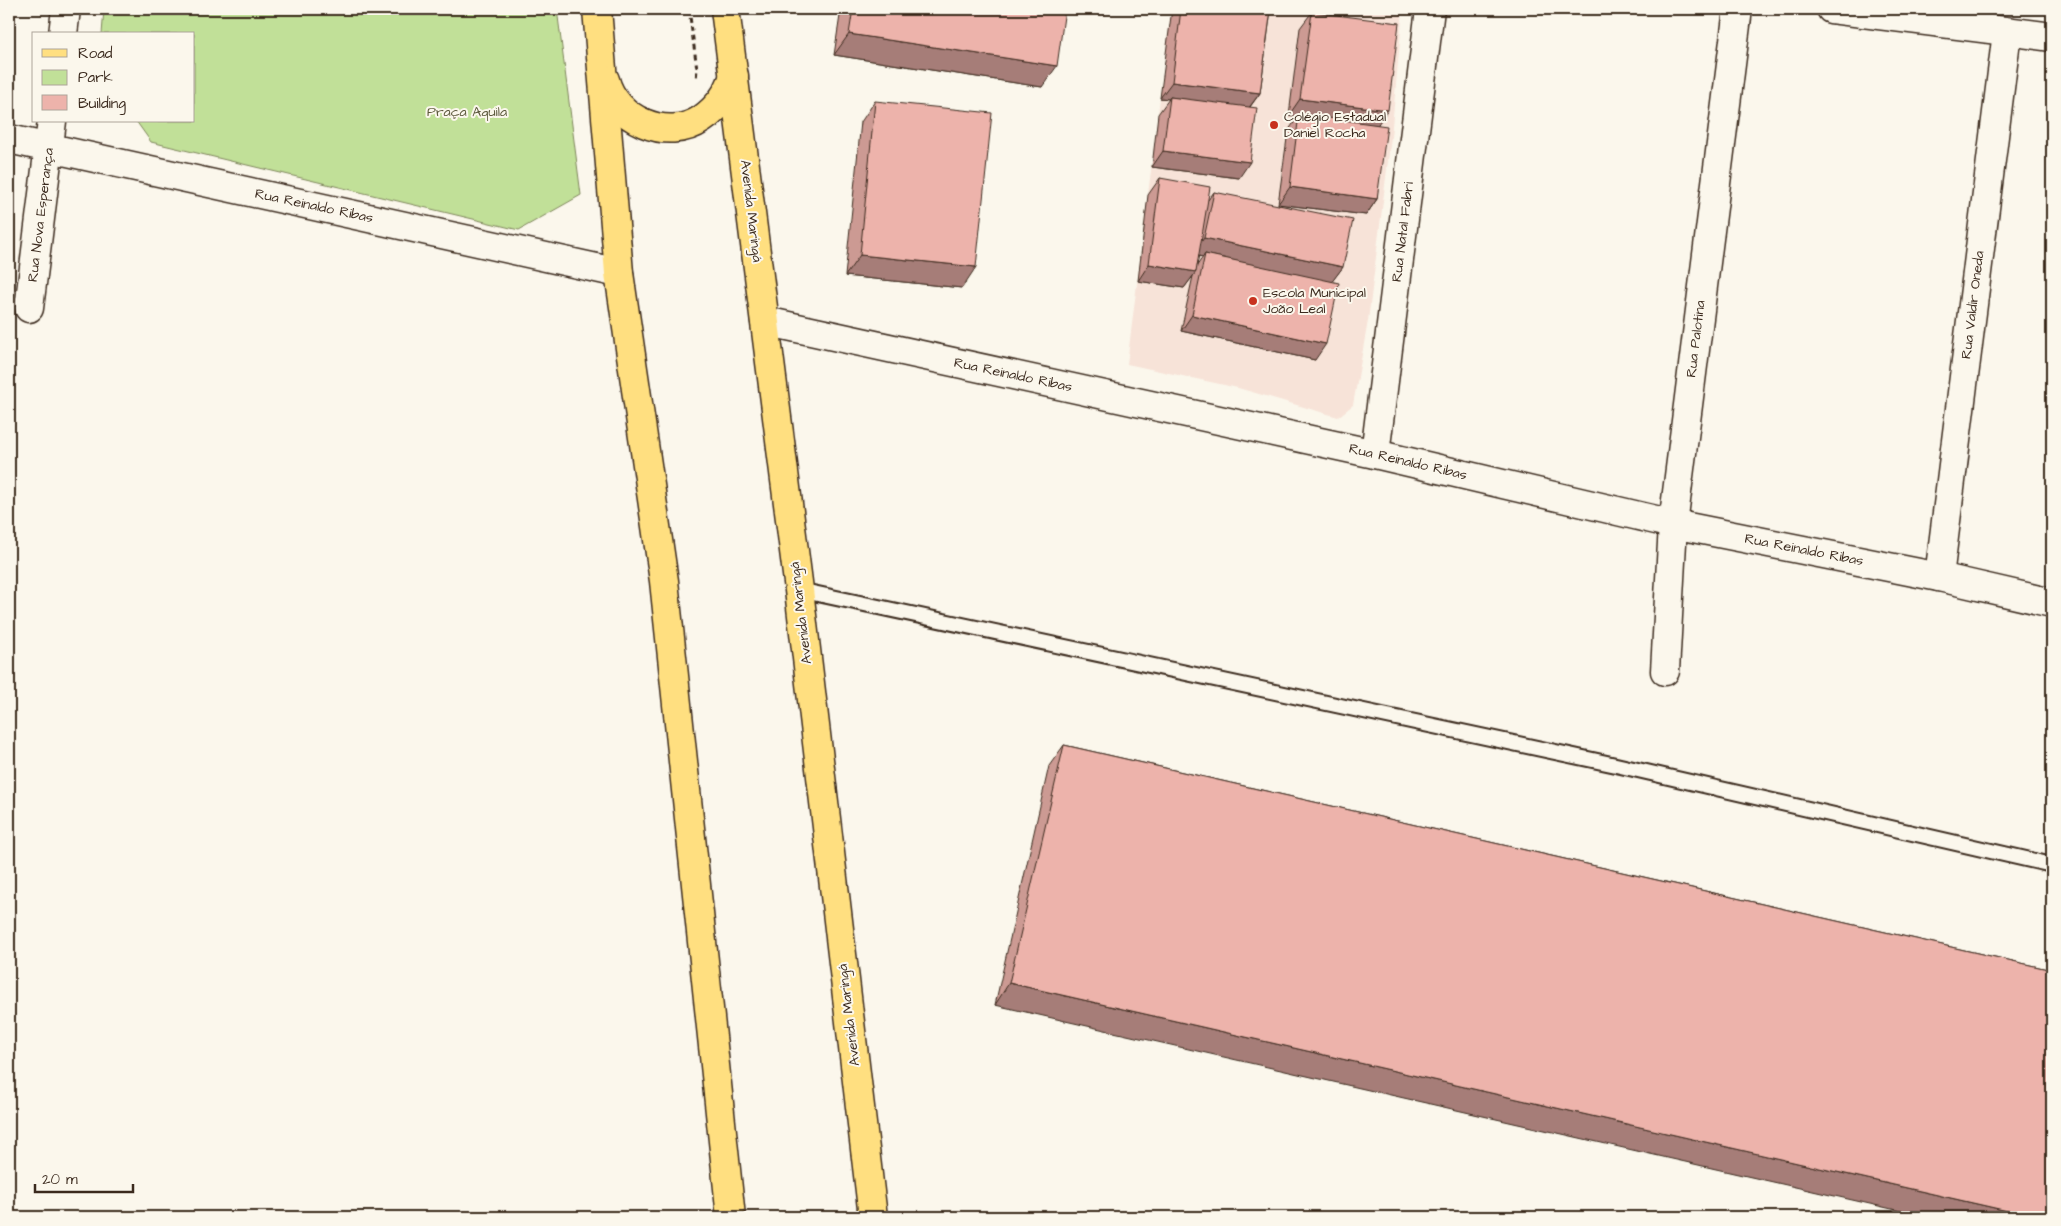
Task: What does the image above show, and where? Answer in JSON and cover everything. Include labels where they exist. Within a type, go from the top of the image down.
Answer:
[{"type":"main road","points":[[597,9],[619,273],[664,581],[731,1217]]},
{"type":"main road","name":"Avenida Maringá","points":[[725,9],[798,590],[873,1217]]},
{"type":"main road","points":[[602,70],[611,96],[631,116],[643,123],[670,128],[685,126],[701,120],[721,103],[729,90],[734,76]]},
{"type":"street","points":[[63,32],[66,9]]},
{"type":"street","name":"Rua Natal Fabri","points":[[1375,454],[1430,9]]},
{"type":"street","name":"Rua Palotina","points":[[1665,671],[1673,524],[1738,9]]},
{"type":"street","points":[[1831,9],[2052,37]]},
{"type":"street","name":"Rua Valdir Oneda","points":[[1940,577],[2007,32]]},
{"type":"street","name":"Rua Nova Esperança","points":[[29,308],[52,122]]},
{"type":"street","name":"Rua Reinaldo Ribas","points":[[9,139],[619,273]]},
{"type":"street","name":"Rua Reinaldo Ribas","points":[[764,321],[1375,454],[1673,524],[1940,577],[2052,603]]},
{"type":"lane","points":[[798,590],[1616,765],[2052,865]]},
{"type":"path","points":[[689,9],[697,69],[696,84]]},
{"type":"shaded area","points":[[1171,9],[1403,9],[1391,137],[1368,321],[1353,405],[1338,417],[1238,388],[1127,364]]},
{"type":"green space","name":"Praça Aquila","points":[[104,9],[557,9],[581,195],[519,230],[151,142],[137,122],[195,122],[195,32],[102,32]]},
{"type":"building","points":[[853,9],[1065,9],[1057,66],[849,34]]},
{"type":"building","points":[[1181,9],[1271,9],[1260,93],[1172,82]]},
{"type":"building","points":[[1312,12],[1399,23],[1388,110],[1300,99]]},
{"type":"building","points":[[1170,97],[1257,108],[1250,162],[1163,151]]},
{"type":"building","points":[[875,101],[992,113],[976,267],[860,255]]},
{"type":"building","points":[[1299,114],[1387,126],[1377,199],[1290,187]]},
{"type":"building","points":[[1160,178],[1210,187],[1196,272],[1149,264]]},
{"type":"building","points":[[1214,192],[1353,220],[1343,267],[1204,238]]},
{"type":"building","points":[[1205,254],[1339,283],[1326,344],[1192,315]]},
{"type":"building","points":[[1064,745],[2052,970],[2052,1217],[2034,1217],[1009,983]]},
{"type":"place","name":"Colégio Estadual Daniel Rocha","points":[[1274,125]]},
{"type":"place","name":"Escola Municipal João Leal","points":[[1253,301]]}]
